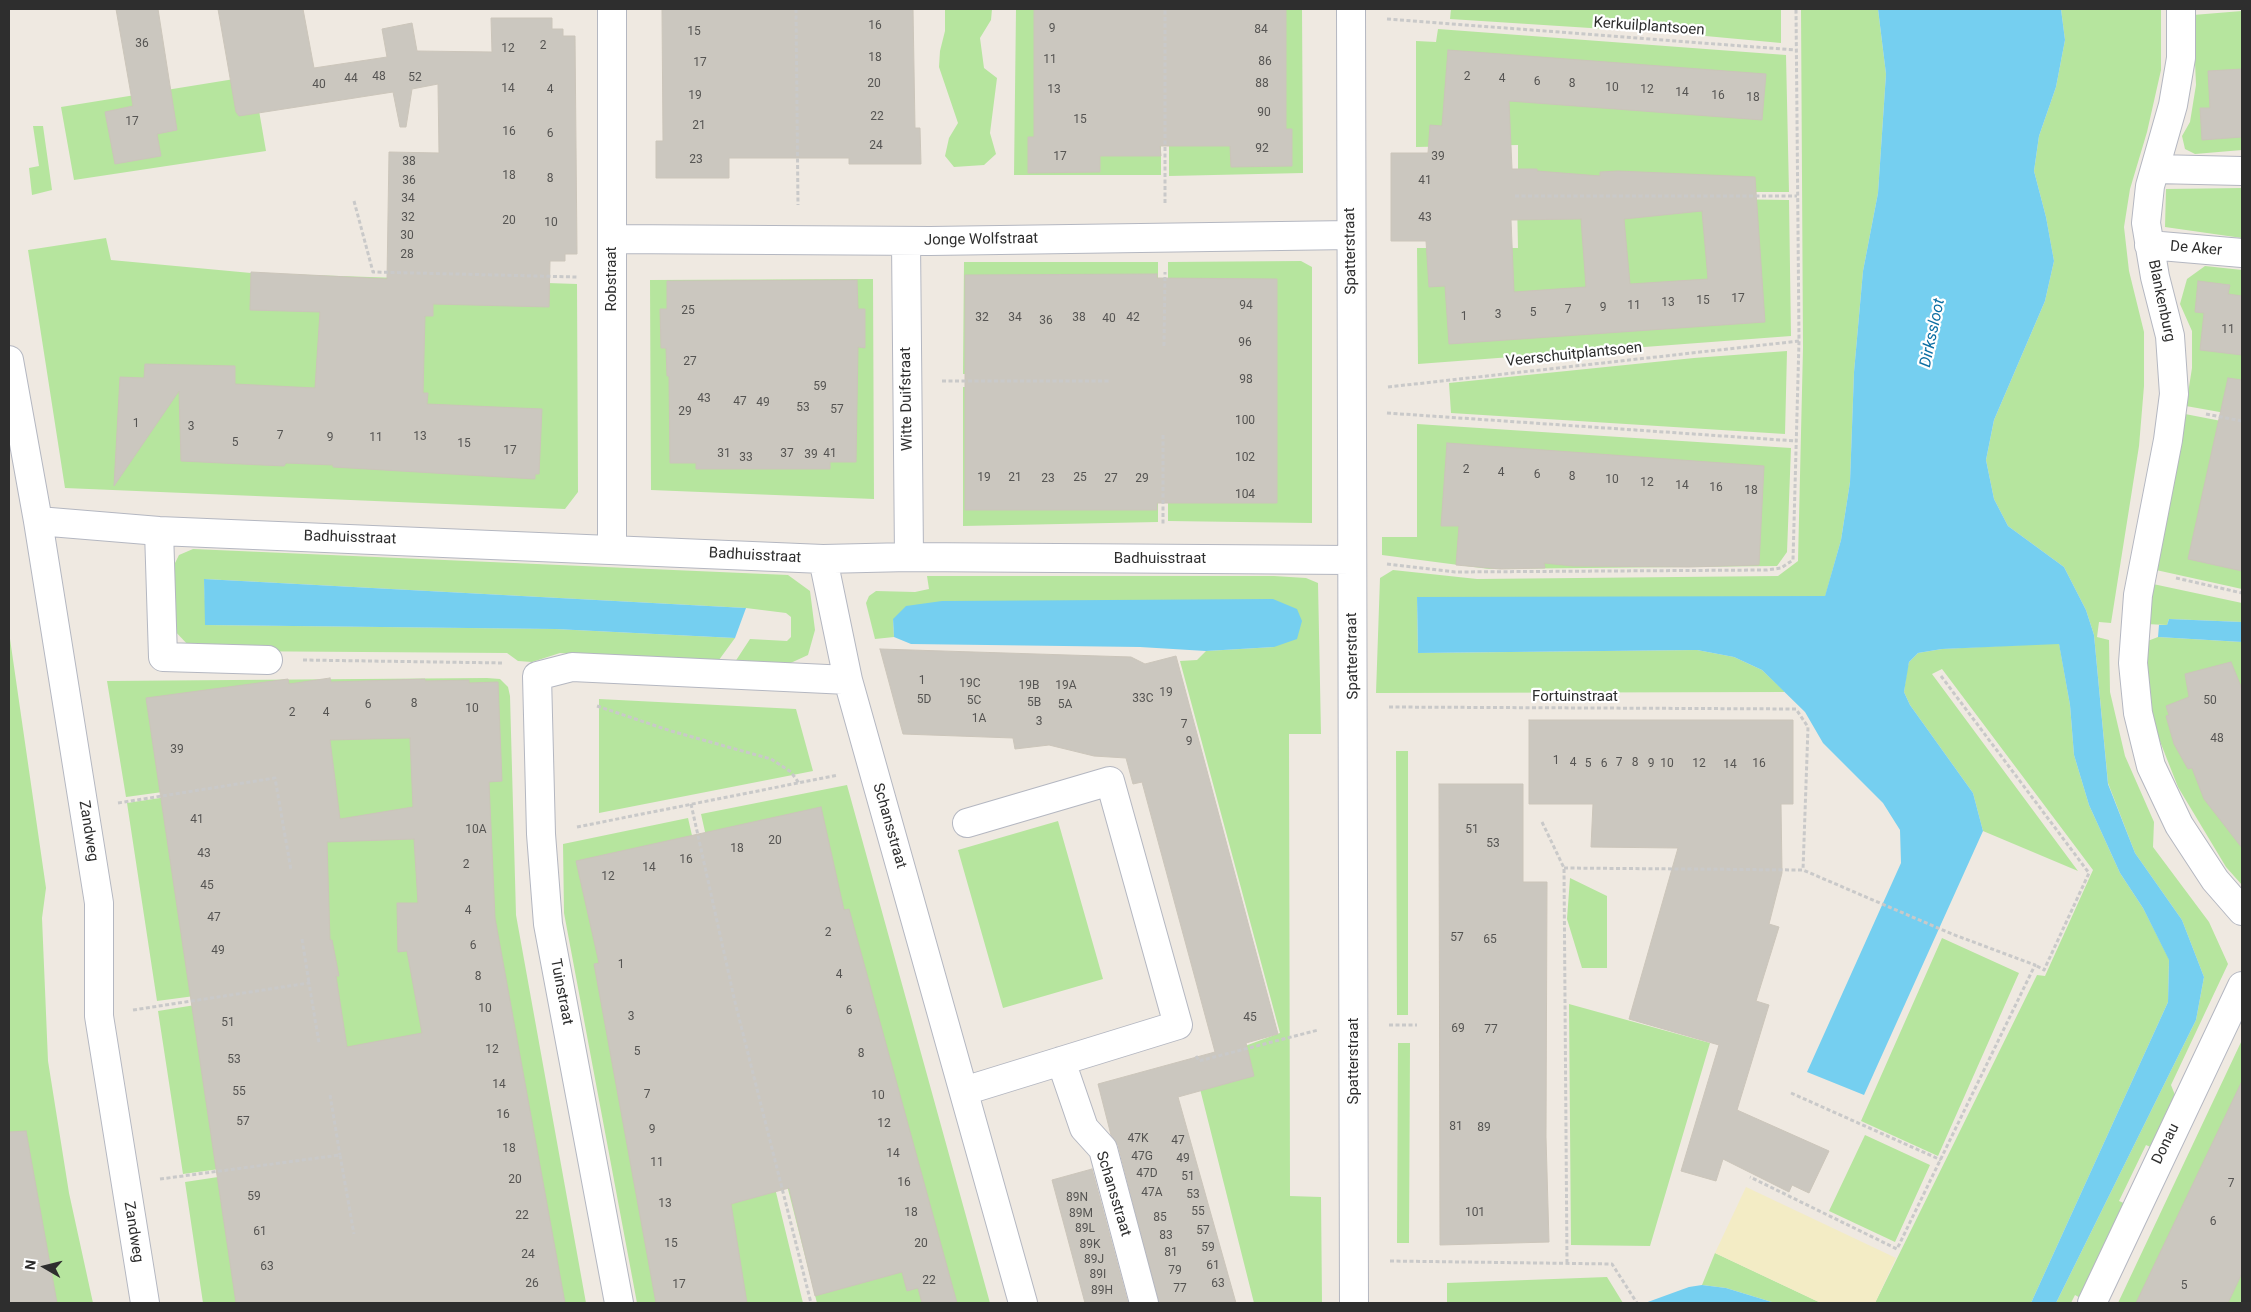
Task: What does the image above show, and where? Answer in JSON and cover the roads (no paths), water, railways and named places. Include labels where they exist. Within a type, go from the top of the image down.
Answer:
[{"type":"street","name":"Robstraat","points":[[612,9],[612,549]]},
{"type":"street","name":"Blankenburg","points":[[2181,9],[2180,58],[2173,105],[2155,169],[2147,205],[2146,223],[2149,245],[2170,336],[2174,394],[2168,440],[2141,583],[2133,663],[2138,713],[2151,766],[2179,825],[2215,880],[2242,911]]},
{"type":"street","name":"Spatterstraat","points":[[1351,12],[1354,1303]]},
{"type":"street","points":[[2155,169],[2242,171]]},
{"type":"street","name":"Jonge Wolfstraat","points":[[612,238],[906,241],[1351,235]]},
{"type":"street","name":"Witte Duifstraat","points":[[906,241],[909,557]]},
{"type":"street","name":"De Aker","points":[[2149,245],[2242,253]]},
{"type":"street","name":"Zandweg","points":[[9,360],[38,521],[99,903],[99,1016],[145,1303]]},
{"type":"street","name":"Badhuisstraat","points":[[38,521],[159,531],[823,559],[909,557],[1351,560]]},
{"type":"street","points":[[159,531],[163,657],[268,660]]},
{"type":"street","name":"Schansstraat","points":[[823,559],[848,680],[1024,1303]]},
{"type":"street","name":"Tuinstraat","points":[[619,1303],[548,924],[542,834],[537,676],[572,667],[848,680]]},
{"type":"street","points":[[964,1091],[1178,1025],[1110,781],[967,823]]},
{"type":"street","name":"Donau","points":[[2092,1303],[2242,986]]},
{"type":"street","name":"Schansstraat","points":[[1061,1061],[1084,1128],[1103,1149],[1144,1303]]},
{"type":"water","name":"Dirkssloot","points":[[1878,9],[2061,9],[2065,40],[2056,87],[2039,136],[2034,171],[2046,217],[2054,261],[2045,301],[1994,420],[1986,460],[1994,499],[2008,526],[2064,567],[2086,610],[2094,635],[2108,784],[2135,853],[2182,920],[2204,977],[2196,1020],[2056,1303],[2031,1303],[2168,1002],[2169,960],[2143,908],[2120,873],[2089,805],[2074,755],[2070,705],[2059,644],[1942,649],[1918,653],[1909,662],[1904,692],[1910,705],[1973,793],[1983,831],[1864,1095],[1807,1072],[1901,863],[1900,830],[1883,803],[1823,743],[1805,712],[1762,670],[1734,657],[1697,650],[1418,653],[1417,597],[1825,596],[1841,540],[1850,482],[1854,372],[1863,271],[1878,193],[1886,74]]},
{"type":"water","points":[[204,579],[746,608],[735,638],[555,629],[205,625]]},
{"type":"water","points":[[1273,599],[1297,609],[1302,621],[1297,639],[1274,647],[1206,651],[1140,647],[911,644],[894,637],[893,619],[906,606],[942,601]]},
{"type":"water","points":[[2169,619],[2242,622],[2242,642],[2158,637],[2159,625],[2167,625]]},
{"type":"water","points":[[1702,1285],[1726,1288],[1775,1303],[1645,1303],[1689,1287]]}]
